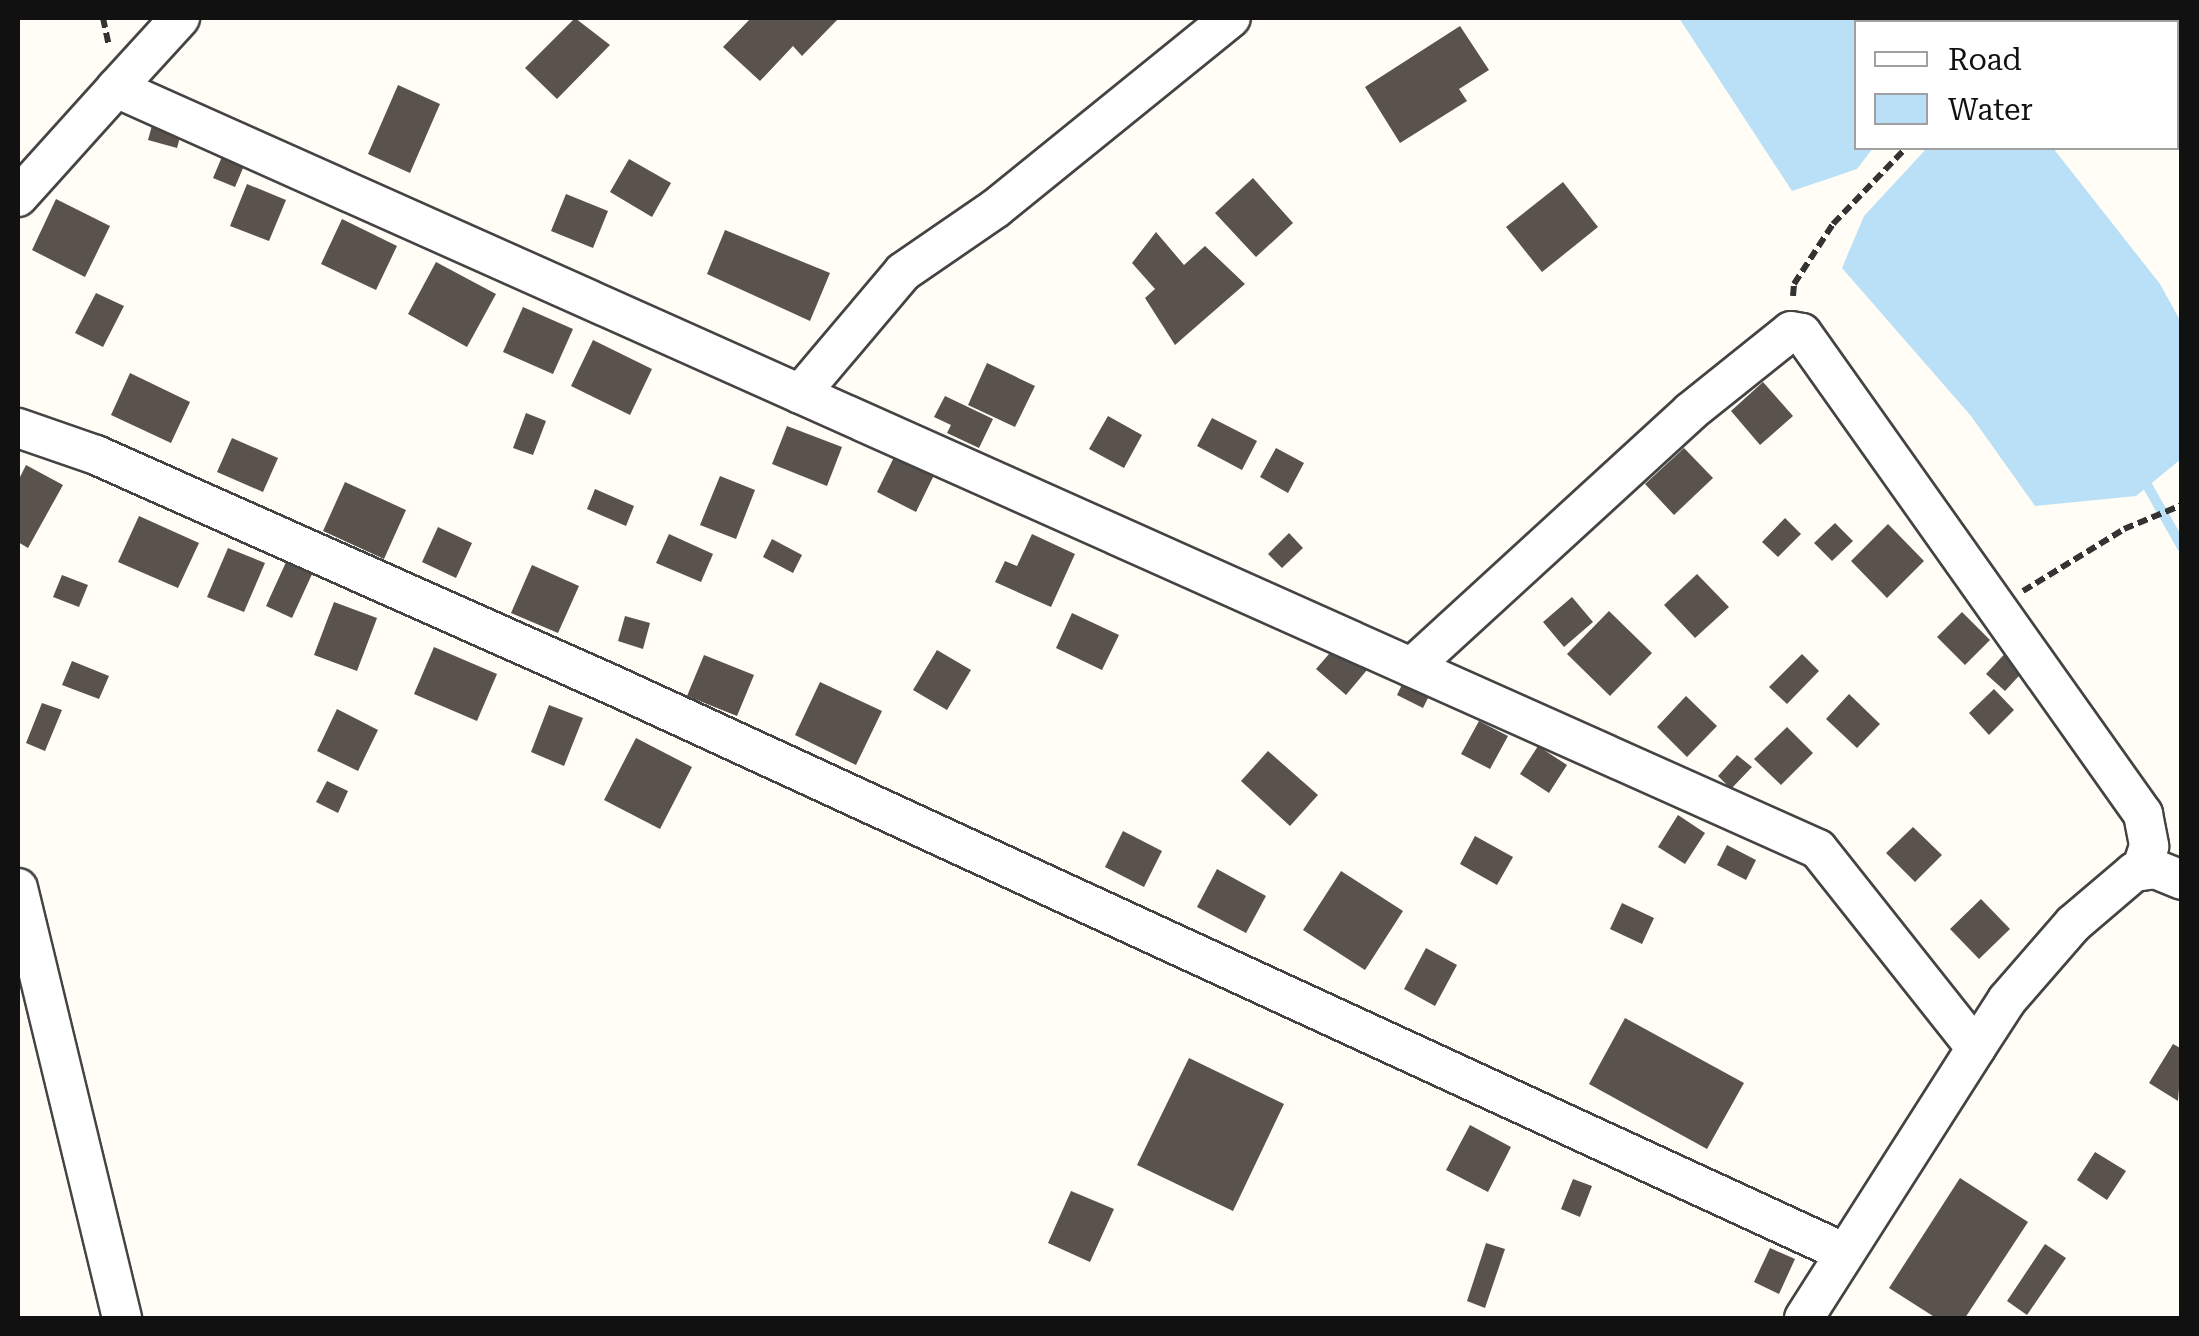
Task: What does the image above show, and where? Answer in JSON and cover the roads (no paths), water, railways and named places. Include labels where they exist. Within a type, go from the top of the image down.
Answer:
[{"type":"street","points":[[18,197],[180,18]]},
{"type":"street","points":[[800,394],[903,272],[996,208],[1231,18]]},
{"type":"street","points":[[116,88],[1818,849],[1976,1048]]},
{"type":"street","points":[[1412,667],[1546,539],[1791,331],[1802,333],[2143,814],[2149,846],[2141,872]]},
{"type":"street","points":[[18,428],[96,456],[620,688],[1841,1250]]},
{"type":"street","points":[[1804,1318],[1841,1250],[2007,1000],[2073,924],[2141,872],[2155,869],[2182,880]]},
{"type":"street","points":[[18,888],[122,1318]]},
{"type":"water","points":[[1679,18],[1948,20],[1854,20],[1854,150],[1871,150],[1857,169],[1792,191]]},
{"type":"water","points":[[1925,150],[2055,150],[2160,284],[2181,322],[2181,459],[2136,496],[2035,506],[1971,416],[1842,268],[1864,216]]},
{"type":"waterway","points":[[2143,478],[2182,547]]}]
